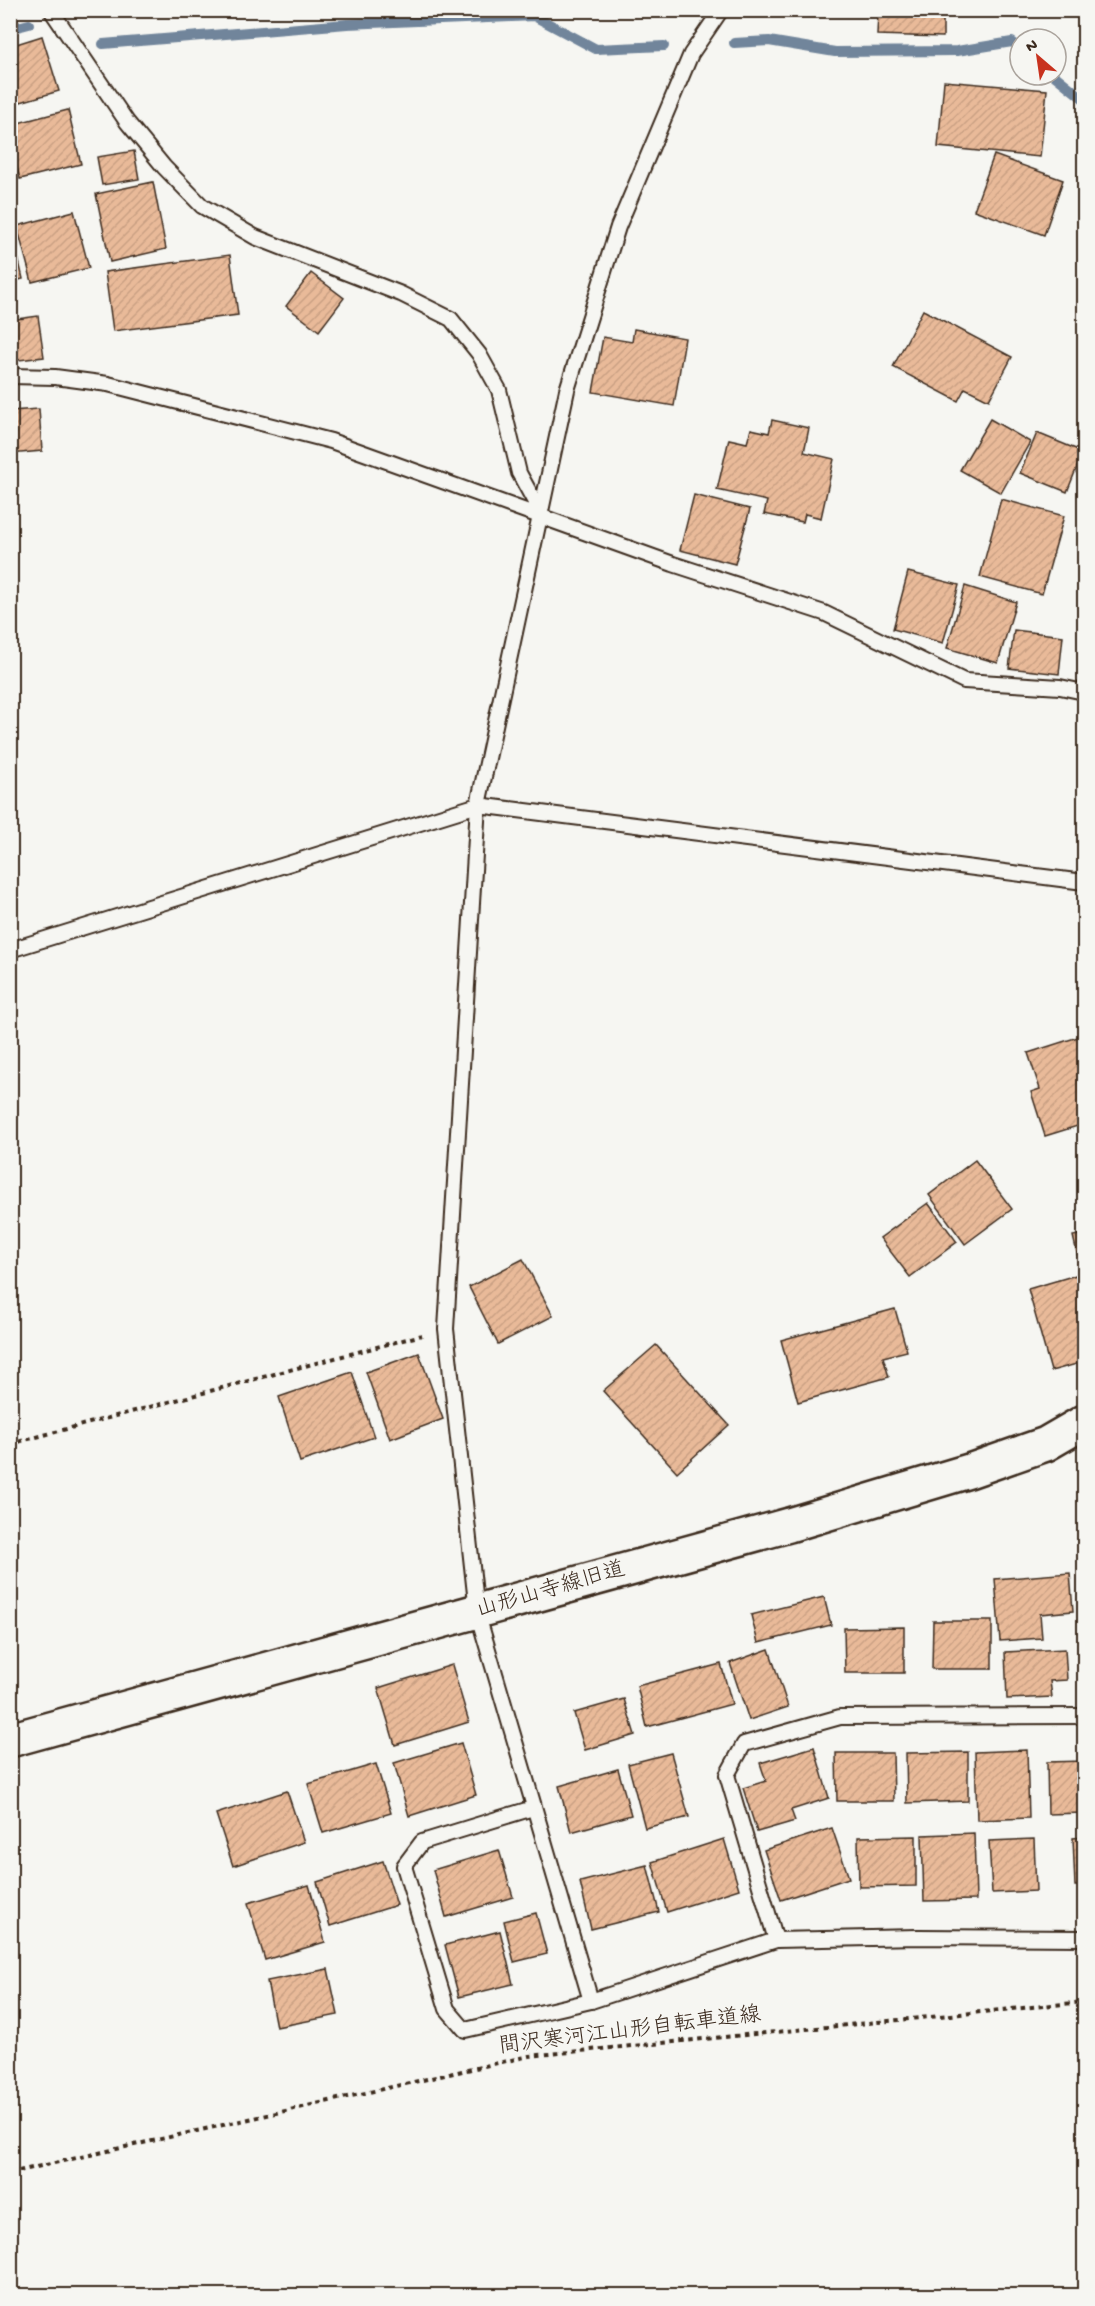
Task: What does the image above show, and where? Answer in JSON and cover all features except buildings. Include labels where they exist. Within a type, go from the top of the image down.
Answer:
[{"type":"street","name":"山形山寺線旧道","points":[[10,1740],[789,1525],[969,1471],[1046,1444],[1084,1422]]},
{"type":"lane","points":[[51,10],[127,122],[164,167],[202,206],[255,237],[401,294],[451,319],[479,354],[499,390],[519,473],[542,515]]},
{"type":"lane","points":[[591,2001],[477,1612],[446,1329],[478,805],[567,390],[618,227],[691,54],[721,10]]},
{"type":"lane","points":[[10,376],[55,377],[108,384],[331,441],[673,564],[824,613],[964,681],[1060,687],[1084,692]]},
{"type":"lane","points":[[10,950],[478,805],[1084,882]]},
{"type":"lane","points":[[776,1940],[727,1775],[744,1744],[840,1717],[1084,1716]]},
{"type":"lane","points":[[533,1808],[422,1842],[404,1866],[447,2009],[465,2030],[591,2001],[776,1940],[918,1937],[1084,1938]]},
{"type":"path","points":[[10,1444],[446,1329]]},
{"type":"path","name":"間沢寒河江山形自転車道線","points":[[10,2173],[529,2056],[1084,2002]]},
{"type":"waterway","points":[[103,44],[347,24],[534,16],[596,49],[664,46]]},
{"type":"waterway","points":[[10,29],[29,24]]},
{"type":"waterway","points":[[734,43],[769,41],[835,52],[957,51],[1008,43]]},
{"type":"waterway","points":[[1068,86],[1084,99]]}]
